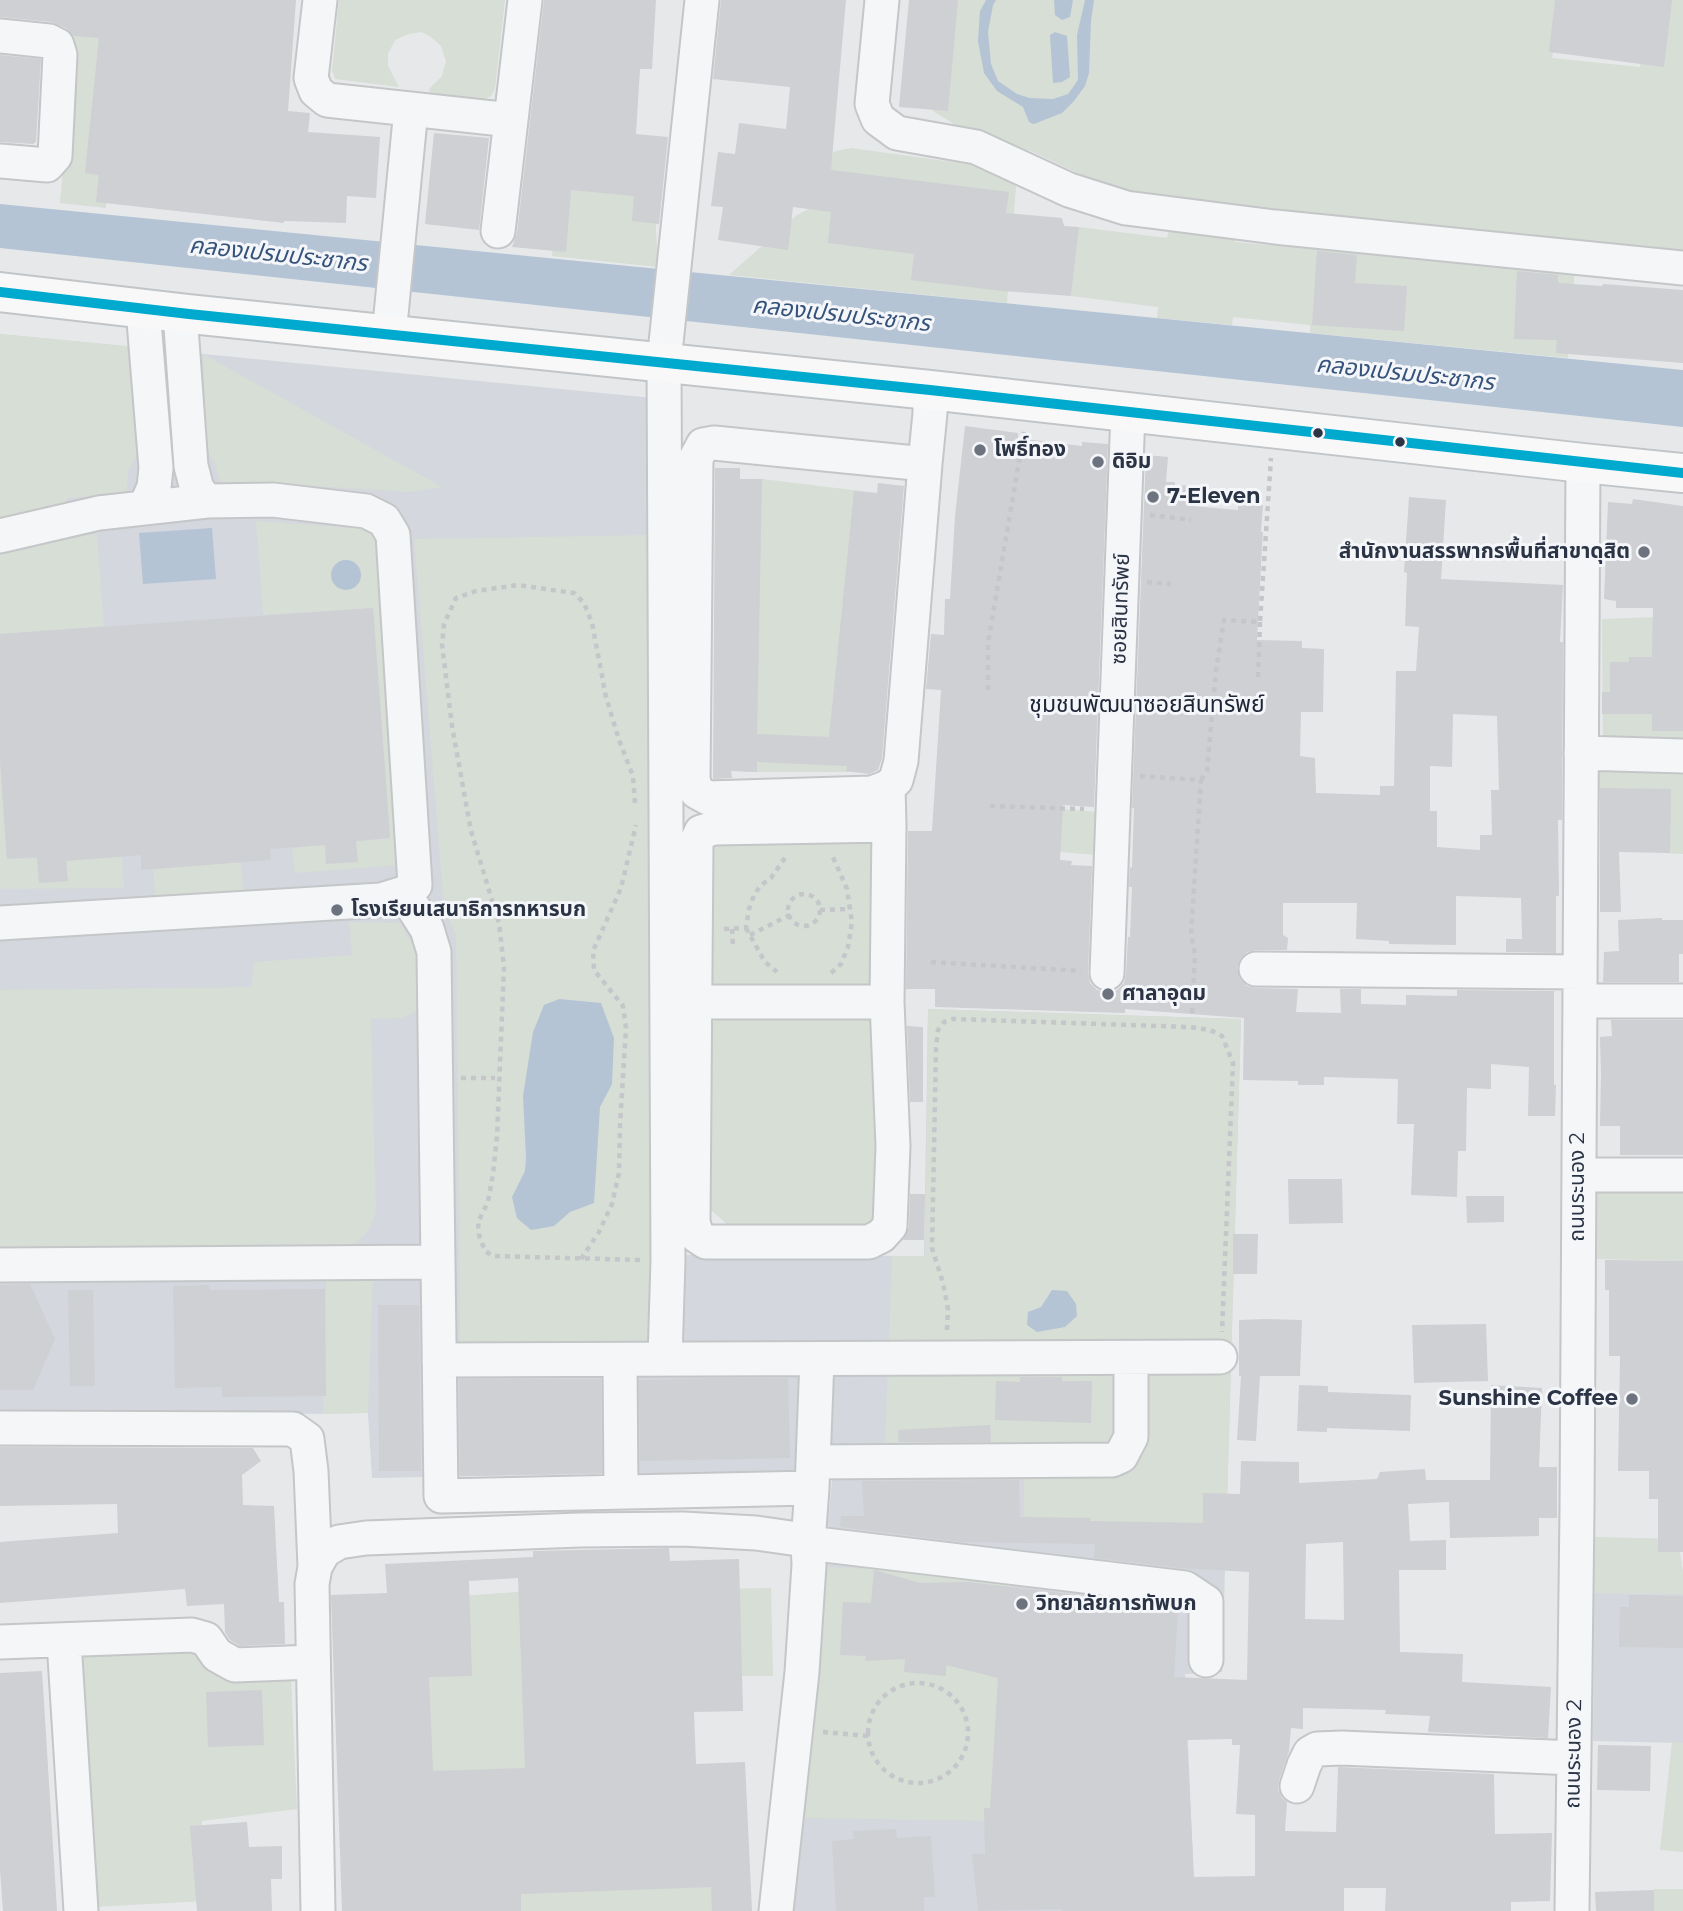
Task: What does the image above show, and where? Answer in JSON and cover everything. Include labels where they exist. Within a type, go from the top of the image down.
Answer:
[{"type":"main road","points":[[0,292],[180,313],[390,319],[666,345],[930,390],[1683,473]]},
{"type":"street","points":[[320,0],[310,78],[316,91],[327,100],[511,120]]},
{"type":"street","points":[[498,231],[525,0]]},
{"type":"street","points":[[665,1359],[666,345],[702,0]]},
{"type":"street","points":[[882,0],[872,104],[878,119],[897,133],[976,147],[1069,190],[1126,208],[1275,227],[1683,268]]},
{"type":"street","points":[[0,36],[49,41],[57,45],[60,55],[55,156],[47,165],[0,161]]},
{"type":"street","points":[[390,319],[411,109]]},
{"type":"street","points":[[142,309],[156,468],[153,487],[145,508]]},
{"type":"street","points":[[180,313],[191,466],[197,489],[207,501]]},
{"type":"street","points":[[926,464],[714,443],[703,445],[696,458],[693,779],[697,793],[708,798],[872,793],[888,787],[896,780],[901,761],[926,464],[930,390]]},
{"type":"street","name":"ซอยสินทรัพย์","points":[[1107,973],[1128,412]]},
{"type":"street","name":"ถนนระนอง 2","points":[[1572,1911],[1583,463]]},
{"type":"street","points":[[0,536],[99,513],[207,501],[272,500],[366,511],[384,520],[393,535],[415,885],[404,893],[381,901],[0,923]]},
{"type":"street","points":[[1581,753],[1683,756]]},
{"type":"street","points":[[888,787],[890,825],[887,1002],[893,1146],[890,1226],[881,1236],[869,1242],[706,1242],[697,1236],[693,1222],[696,843],[701,832],[714,828],[890,825]]},
{"type":"street","points":[[404,893],[427,929],[434,952],[442,1535]]},
{"type":"street","points":[[1256,969],[1580,987],[1683,1001]]},
{"type":"street","points":[[694,1002],[887,1002]]},
{"type":"street","points":[[1579,1175],[1683,1175]]},
{"type":"street","points":[[0,1265],[438,1262]]},
{"type":"street","points":[[439,1360],[1220,1357]]},
{"type":"street","points":[[441,1496],[621,1492],[813,1475],[1112,1460],[1121,1456],[1130,1437],[1130,1358]]},
{"type":"street","points":[[776,1911],[802,1672],[817,1359]]},
{"type":"street","points":[[620,1360],[621,1492]]},
{"type":"street","points":[[0,1428],[293,1429],[307,1439],[315,1567],[312,1584],[318,1911]]},
{"type":"street","points":[[315,1567],[324,1551],[339,1542],[366,1538],[580,1530],[683,1529],[757,1533],[808,1542],[1185,1588],[1206,1602],[1206,1661]]},
{"type":"street","points":[[0,1642],[192,1636],[206,1639],[217,1655],[236,1665],[313,1662]]},
{"type":"street","points":[[64,1641],[81,1911]]},
{"type":"street","points":[[1297,1786],[1310,1753],[1317,1749],[1574,1758]]},
{"type":"path","points":[[988,690],[988,643],[1025,424]]},
{"type":"path","points":[[1258,677],[1271,454]]},
{"type":"path","points":[[1125,512],[1191,520]]},
{"type":"path","points":[[635,810],[633,776],[606,697],[592,623],[584,603],[574,593],[518,585],[475,591],[456,598],[444,624],[442,643],[452,726],[471,831],[499,923],[504,967],[497,1136],[488,1202],[478,1222],[479,1235],[485,1251],[493,1256],[667,1260]]},
{"type":"path","points":[[1192,1015],[1195,954],[1191,934],[1201,780],[1206,771],[1224,620],[1260,622]]},
{"type":"path","points":[[1115,774],[1201,780]]},
{"type":"path","points":[[990,806],[1113,810]]},
{"type":"path","points":[[581,1259],[612,1204],[619,1173],[626,1028],[623,1006],[594,970],[593,951],[621,888],[636,822]]},
{"type":"path","points":[[779,975],[765,961],[746,928],[754,895],[792,851]]},
{"type":"path","points":[[826,975],[841,964],[848,947],[852,922],[847,889],[831,853]]},
{"type":"path","points":[[799,895],[817,900],[820,910],[817,920],[808,925],[797,924],[790,915],[791,902],[799,895]]},
{"type":"path","points":[[820,910],[850,909]]},
{"type":"path","points":[[750,936],[790,915]]},
{"type":"path","points":[[695,930],[746,928]]},
{"type":"path","points":[[732,929],[733,946]]},
{"type":"path","points":[[931,962],[1107,973]]},
{"type":"path","points":[[947,1336],[948,1309],[932,1248],[936,1048],[938,1030],[944,1022],[953,1019],[1189,1027],[1210,1030],[1222,1036],[1233,1063],[1220,1357]]},
{"type":"path","points":[[917,1682],[934,1685],[948,1692],[959,1703],[967,1718],[969,1734],[966,1751],[957,1766],[944,1777],[928,1783],[911,1783],[894,1778],[881,1767],[872,1753],[868,1736],[869,1719],[876,1704],[887,1693],[902,1685],[917,1682]]},
{"type":"path","points":[[796,1729],[868,1736]]},
{"type":"shaded area","points":[[77,0],[121,0],[106,208],[60,203]]},
{"type":"shaded area","points":[[339,0],[505,0],[495,89],[491,96],[482,100],[431,95],[429,89],[442,76],[446,61],[441,46],[422,32],[395,40],[388,54],[388,66],[399,87],[335,79],[332,70]]},
{"type":"shaded area","points":[[933,0],[1563,0],[1552,58],[1640,67],[1646,0],[1683,0],[1683,251],[1674,254],[1390,220],[1130,198],[1031,151],[970,134],[933,111]]},
{"type":"shaded area","points":[[851,148],[989,167],[1016,186],[1007,303],[729,275],[797,215],[823,202],[833,152]]},
{"type":"shaded area","points":[[562,157],[653,172],[658,267],[552,256]]},
{"type":"shaded area","points":[[1079,227],[1167,238],[1169,229],[1235,235],[1235,242],[1316,249],[1318,241],[1575,267],[1568,358],[1310,333],[1310,325],[1233,317],[1232,325],[1157,318],[1158,307],[1071,296]]},
{"type":"shaded area","name":"โรงเรียนเสนาธิการทหารบก","points":[[0,334],[673,400],[682,1255],[924,1256],[928,1009],[1241,1019],[1222,1672],[1185,1674],[1193,1860],[1116,1911],[790,1911],[833,1470],[372,1478],[368,1413],[0,1418]]},
{"type":"shaded area","points":[[0,334],[127,346],[137,455],[128,471],[127,494],[68,498],[63,504],[0,519]]},
{"type":"shaded area","points":[[203,354],[442,487],[409,492],[268,483],[222,488],[214,461],[207,452]]},
{"type":"shaded area","points":[[762,479],[877,493],[860,772],[744,772]]},
{"type":"shaded area","points":[[256,521],[367,529],[380,544],[403,865],[295,873],[292,848],[390,838],[373,608],[263,615]]},
{"type":"shaded area","points":[[97,533],[104,626],[0,634],[0,554]]},
{"type":"shaded area","points":[[648,535],[658,1337],[648,1348],[460,1347],[456,936],[444,908],[414,539]]},
{"type":"shaded area","points":[[1683,616],[1683,747],[1603,748],[1602,619]]},
{"type":"shaded area","points":[[0,760],[7,859],[122,857],[124,888],[0,889]]},
{"type":"shaded area","points":[[1598,763],[1683,768],[1683,854],[1665,853],[1664,805],[1598,798]]},
{"type":"shaded area","points":[[988,804],[1099,812],[1096,855],[1050,851]]},
{"type":"shaded area","points":[[712,839],[874,841],[871,988],[707,987]]},
{"type":"shaded area","points":[[241,862],[244,896],[155,899],[153,869]]},
{"type":"shaded area","points":[[349,922],[400,923],[416,951],[419,1010],[402,1018],[371,1019],[376,1212],[370,1228],[358,1242],[343,1249],[0,1252],[0,990],[251,987],[254,962],[352,955]]},
{"type":"shaded area","points":[[928,1009],[1241,1019],[1226,1536],[1024,1524],[1024,1468],[884,1470],[892,1256],[925,1256]]},
{"type":"shaded area","points":[[864,1013],[878,1028],[878,1213],[863,1227],[730,1227],[710,1209],[709,1025],[724,1014]]},
{"type":"shaded area","points":[[1597,1161],[1683,1162],[1683,1261],[1596,1259]]},
{"type":"shaded area","points":[[373,1277],[368,1413],[323,1414],[326,1281]]},
{"type":"shaded area","points":[[1594,1537],[1678,1539],[1683,1594],[1594,1593]]},
{"type":"shaded area","points":[[827,1567],[1017,1575],[989,1821],[805,1818]]},
{"type":"shaded area","points":[[771,1588],[773,1676],[715,1676],[714,1589]]},
{"type":"shaded area","points":[[561,1589],[741,1911],[439,1911],[416,1599]]},
{"type":"shaded area","points":[[1594,1593],[1683,1594],[1683,1743],[1593,1741]]},
{"type":"shaded area","points":[[194,1646],[205,1667],[236,1679],[291,1675],[297,1809],[202,1821],[204,1901],[93,1907],[76,1655]]},
{"type":"shaded area","points":[[1672,1742],[1683,1743],[1683,1852],[1660,1850]]},
{"type":"shaded area","points":[[1654,1889],[1683,1889],[1683,1911],[1592,1911],[1653,1910]]},
{"type":"water","points":[[986,0],[996,0],[988,32],[991,64],[998,81],[1017,94],[1030,98],[1053,99],[1068,94],[1078,80],[1077,35],[1085,0],[1094,0],[1089,73],[1085,86],[1062,113],[1034,124],[1029,122],[1023,107],[997,91],[984,73],[978,41],[980,11]]},
{"type":"water","points":[[1054,0],[1073,0],[1070,17],[1062,20],[1055,15]]},
{"type":"water","points":[[1055,32],[1067,36],[1070,77],[1053,83],[1050,35]]},
{"type":"water","name":"คลองเปรมประชากร","points":[[0,204],[1683,370],[1683,427],[0,248]]},
{"type":"water","points":[[212,528],[216,579],[143,584],[139,533]]},
{"type":"water","points":[[346,560],[357,564],[361,575],[357,586],[346,590],[335,586],[331,575],[335,564]]},
{"type":"water","points":[[559,999],[601,1003],[614,1038],[612,1084],[600,1107],[594,1203],[570,1212],[554,1226],[531,1230],[517,1218],[512,1197],[525,1171],[523,1096],[533,1032],[544,1005]]},
{"type":"water","points":[[1052,1290],[1067,1291],[1076,1304],[1077,1316],[1065,1327],[1037,1332],[1027,1325],[1028,1312],[1041,1307]]},
{"type":"building","points":[[0,0],[296,0],[288,111],[310,113],[308,132],[380,137],[376,198],[347,196],[346,223],[284,223],[96,202],[99,175],[85,173],[99,38],[73,36],[66,28],[51,22],[0,17]]},
{"type":"building","points":[[544,0],[656,0],[652,69],[640,69],[636,134],[668,137],[659,224],[632,221],[634,196],[571,190],[566,252],[512,247],[517,233]]},
{"type":"building","points":[[721,0],[846,0],[831,170],[1009,192],[1006,213],[1062,218],[1064,226],[1079,227],[1071,296],[911,280],[914,254],[828,243],[831,212],[793,207],[788,250],[718,240],[723,207],[711,206],[718,152],[735,154],[739,123],[786,129],[790,87],[713,79]]},
{"type":"building","points":[[909,0],[958,0],[948,111],[899,107]]},
{"type":"building","points":[[1555,0],[1672,0],[1664,67],[1549,52]]},
{"type":"building","points":[[0,55],[41,59],[36,142],[33,144],[0,142]]},
{"type":"building","points":[[434,133],[489,138],[479,230],[425,224]]},
{"type":"building","points":[[1317,251],[1357,255],[1355,283],[1407,286],[1404,331],[1312,325]]},
{"type":"building","points":[[1517,271],[1558,275],[1558,283],[1683,290],[1683,363],[1556,353],[1557,340],[1514,339]]},
{"type":"building","points":[[965,426],[1018,433],[1018,438],[1082,446],[1082,442],[1108,444],[1094,807],[1063,805],[1060,860],[1072,861],[1071,865],[1092,866],[1088,973],[1090,983],[1097,990],[1106,992],[1117,990],[1124,983],[1130,937],[1132,887],[1129,887],[1130,867],[1132,868],[1146,455],[1168,457],[1166,482],[1194,486],[1193,506],[1238,510],[1238,503],[1263,505],[1257,640],[1302,641],[1302,648],[1324,649],[1323,712],[1301,712],[1300,756],[1315,758],[1316,793],[1380,795],[1380,786],[1394,786],[1396,671],[1416,671],[1419,627],[1405,626],[1407,573],[1404,572],[1409,497],[1446,500],[1441,579],[1563,585],[1560,642],[1563,642],[1562,820],[1558,820],[1559,896],[1556,896],[1556,953],[1506,952],[1506,939],[1522,939],[1521,898],[1456,896],[1456,945],[1389,944],[1389,941],[1356,939],[1357,903],[1283,903],[1283,935],[1288,938],[1287,950],[1247,952],[1240,959],[1237,968],[1240,979],[1247,986],[1298,989],[1296,1012],[1341,1013],[1340,989],[1361,989],[1361,1004],[1406,1005],[1406,995],[1457,996],[1457,990],[1554,991],[1555,1116],[1528,1116],[1529,1067],[1491,1064],[1491,1089],[1467,1088],[1466,1151],[1458,1151],[1457,1197],[1411,1195],[1414,1124],[1397,1124],[1398,1079],[1324,1077],[1324,1085],[1298,1085],[1298,1081],[1243,1080],[1244,1018],[1125,1009],[1125,1013],[935,1007],[935,989],[906,989],[908,831],[932,831],[941,690],[926,689],[931,634],[944,635],[945,599],[950,599],[955,516]],"holes":[[[1453,714],[1497,716],[1499,790],[1491,790],[1492,835],[1480,835],[1480,850],[1437,847],[1437,811],[1430,811],[1430,766],[1452,767]]]},
{"type":"building","points":[[715,468],[740,468],[740,479],[762,479],[757,734],[829,737],[854,491],[877,493],[878,483],[904,486],[882,758],[878,770],[869,774],[846,771],[847,766],[757,762],[757,772],[731,771],[732,778],[713,779]]},
{"type":"building","points":[[1633,499],[1683,506],[1683,731],[1652,731],[1652,714],[1602,714],[1602,692],[1610,692],[1610,662],[1629,662],[1629,657],[1652,657],[1653,608],[1616,608],[1616,601],[1604,599],[1608,502],[1632,504]]},
{"type":"building","points":[[373,608],[390,838],[356,841],[358,862],[326,864],[325,845],[270,849],[271,860],[141,870],[141,855],[66,861],[68,881],[39,883],[37,857],[7,859],[0,760],[0,634]]},
{"type":"building","points":[[1600,788],[1671,789],[1670,853],[1619,852],[1621,912],[1600,912]]},
{"type":"building","points":[[1618,920],[1683,920],[1683,954],[1679,954],[1679,982],[1603,982],[1604,952],[1619,951]]},
{"type":"building","points":[[1611,1020],[1683,1020],[1683,1155],[1620,1155],[1620,1126],[1600,1126],[1600,1037],[1612,1036]]},
{"type":"building","points":[[907,1026],[923,1027],[923,1102],[910,1102]]},
{"type":"building","points":[[1288,1179],[1342,1179],[1343,1223],[1289,1224]]},
{"type":"building","points":[[910,1194],[925,1194],[924,1240],[903,1240],[909,1227]]},
{"type":"building","points":[[1466,1196],[1504,1196],[1504,1222],[1467,1223]]},
{"type":"building","points":[[1233,1234],[1258,1234],[1257,1274],[1233,1274]]},
{"type":"building","points":[[1605,1260],[1683,1261],[1683,1552],[1658,1552],[1658,1499],[1649,1499],[1649,1471],[1618,1471],[1620,1356],[1609,1356],[1609,1290],[1605,1290]]},
{"type":"building","points":[[30,1284],[55,1339],[33,1390],[0,1390],[0,1285]]},
{"type":"building","points":[[209,1285],[210,1290],[325,1289],[326,1396],[222,1397],[222,1387],[175,1388],[173,1286]]},
{"type":"building","points":[[68,1290],[93,1290],[95,1386],[70,1386]]},
{"type":"building","points":[[378,1305],[419,1305],[421,1471],[379,1471]]},
{"type":"building","points":[[1239,1320],[1302,1320],[1300,1376],[1260,1376],[1256,1441],[1237,1440],[1241,1376]]},
{"type":"building","points":[[1486,1324],[1488,1381],[1414,1383],[1412,1325]]},
{"type":"building","points":[[1020,1377],[1062,1377],[1062,1381],[1092,1381],[1091,1423],[995,1420],[996,1381],[1020,1382]]},
{"type":"building","points":[[788,1378],[790,1458],[640,1461],[639,1380]]},
{"type":"building","points":[[459,1379],[601,1379],[602,1473],[460,1476]]},
{"type":"building","points":[[1299,1385],[1328,1386],[1328,1392],[1411,1395],[1410,1431],[1327,1428],[1327,1432],[1297,1431]]},
{"type":"building","points":[[1491,1385],[1542,1388],[1539,1467],[1557,1467],[1557,1518],[1539,1518],[1539,1536],[1450,1538],[1449,1502],[1408,1504],[1410,1541],[1446,1540],[1446,1570],[1399,1570],[1400,1652],[1463,1654],[1462,1682],[1551,1687],[1548,1738],[1428,1732],[1430,1716],[1385,1714],[1386,1710],[1303,1708],[1303,1729],[1291,1728],[1289,1751],[1278,1789],[1287,1802],[1285,1831],[1336,1832],[1338,1767],[1494,1774],[1495,1834],[1552,1833],[1550,1901],[1511,1902],[1511,1911],[1385,1911],[1386,1888],[1344,1888],[1344,1911],[978,1911],[972,1854],[985,1854],[984,1808],[990,1808],[998,1678],[946,1665],[946,1676],[904,1672],[905,1659],[865,1661],[866,1656],[840,1655],[843,1602],[871,1603],[874,1570],[920,1583],[969,1582],[1178,1607],[1174,1677],[1247,1680],[1249,1572],[1181,1568],[1094,1558],[1095,1544],[961,1542],[840,1527],[841,1516],[864,1516],[862,1481],[1019,1480],[1020,1517],[1203,1523],[1203,1493],[1240,1494],[1241,1461],[1299,1462],[1299,1483],[1377,1479],[1380,1472],[1425,1469],[1426,1480],[1490,1480]],"holes":[[[1343,1542],[1344,1620],[1305,1619],[1306,1544]],[[1232,1739],[1232,1745],[1240,1745],[1236,1814],[1255,1815],[1255,1876],[1194,1877],[1187,1740]]]},
{"type":"building","points":[[990,1425],[991,1442],[899,1442],[898,1430]]},
{"type":"building","points":[[0,1447],[253,1448],[261,1461],[242,1475],[243,1505],[274,1506],[279,1602],[284,1602],[285,1644],[240,1646],[230,1640],[225,1632],[224,1604],[187,1606],[185,1589],[0,1603],[0,1542],[118,1533],[117,1504],[0,1506]]},
{"type":"building","points":[[669,1548],[670,1561],[739,1559],[743,1711],[694,1712],[696,1764],[745,1762],[752,1911],[712,1911],[711,1887],[521,1894],[521,1911],[342,1911],[331,1595],[387,1593],[385,1564],[533,1557],[533,1551]],"holes":[[[518,1578],[525,1768],[433,1771],[429,1677],[472,1676],[469,1581]]]},
{"type":"building","points":[[1629,1595],[1683,1596],[1683,1648],[1619,1647],[1620,1607],[1629,1607]]},
{"type":"building","points":[[42,1671],[57,1911],[3,1911],[0,1870],[0,1673]]},
{"type":"building","points":[[262,1690],[264,1745],[208,1747],[206,1692]]},
{"type":"building","points":[[1598,1745],[1651,1746],[1650,1791],[1597,1790]]},
{"type":"building","points":[[247,1822],[249,1847],[282,1846],[282,1879],[271,1879],[272,1911],[197,1911],[190,1826]]},
{"type":"building","points":[[896,1829],[897,1838],[931,1836],[935,1897],[924,1897],[924,1911],[836,1911],[832,1841],[854,1839],[853,1831]]},
{"type":"building","points":[[1654,1890],[1654,1911],[1596,1911],[1595,1892]]},
{"type":"transit line","points":[[0,292],[1683,473]]},
{"type":"place","name":"โพธิ์ทอง","points":[[980,450]]},
{"type":"place","name":"ดิอิม","points":[[1098,462]]},
{"type":"place","name":"7-Eleven","points":[[1153,497]]},
{"type":"place","name":"สำนักงานสรรพากรพื้นที่สาขาดุสิต","points":[[1644,552]]},
{"type":"place","name":"โรงเรียนเสนาธิการทหารบก","points":[[337,910]]},
{"type":"place","name":"ศาลาอุดม","points":[[1108,994]]},
{"type":"place","name":"Sunshine Coffee","points":[[1632,1399]]},
{"type":"place","name":"วิทยาลัยการทัพบก","points":[[1022,1604]]},
{"type":"district","name":"ชุมชนพัฒนาซอยสินทรัพย์","points":[[1147,705]]}]
